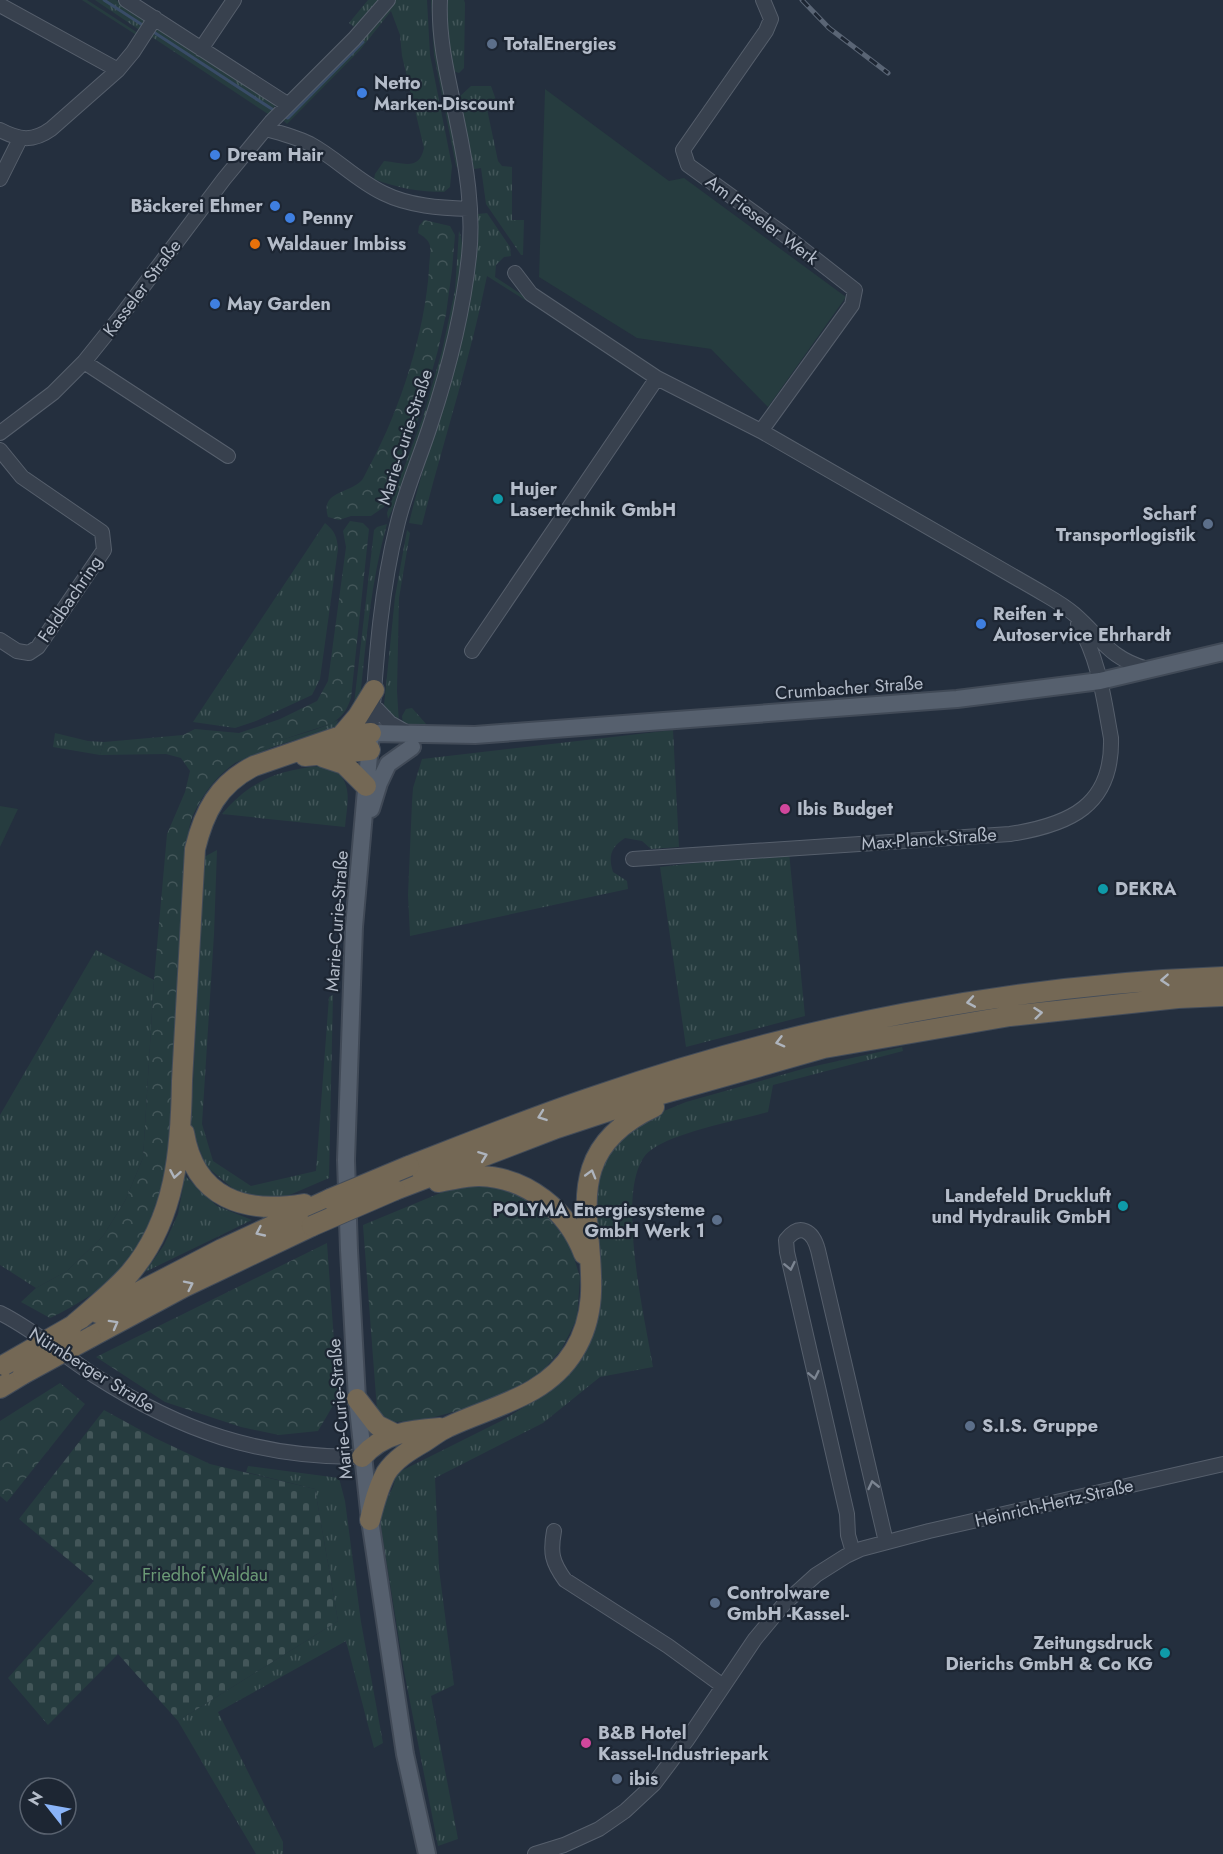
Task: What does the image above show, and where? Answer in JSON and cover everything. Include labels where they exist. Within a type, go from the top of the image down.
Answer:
[{"type":"highway","points":[[341,736],[374,698]]},
{"type":"highway","points":[[72,1326],[129,1273],[150,1245],[171,1193],[181,1115],[192,884],[195,849],[201,823],[219,793],[229,782],[247,769],[341,736],[371,741]]},
{"type":"highway","points":[[278,757],[317,755],[371,741]]},
{"type":"highway","points":[[317,755],[344,764],[366,786]]},
{"type":"highway","points":[[0,1388],[91,1336],[175,1292],[317,1209],[405,1182],[597,1095],[798,1037],[904,1014],[1054,990],[1128,982],[1223,977]]},
{"type":"highway","points":[[2,1366],[72,1326],[222,1249],[317,1209],[405,1182],[556,1128],[748,1068],[824,1048],[1010,1016],[1178,998],[1223,996]]},
{"type":"highway","points":[[370,1520],[375,1500],[387,1472],[409,1450],[446,1428],[520,1398],[556,1373],[572,1354],[590,1315],[591,1274],[586,1211],[588,1185],[596,1158],[608,1141],[632,1118],[683,1094],[748,1068]]},
{"type":"highway","points":[[181,1115],[186,1146],[194,1164],[208,1183],[220,1194],[244,1205],[259,1208],[317,1209]]},
{"type":"highway","points":[[405,1182],[477,1176],[494,1177],[522,1186],[547,1201],[562,1215],[576,1236],[591,1274]]},
{"type":"highway","points":[[357,1399],[377,1425],[395,1434]]},
{"type":"highway","points":[[362,1457],[371,1446],[395,1434],[446,1428]]},
{"type":"highway","points":[[362,1457],[409,1450]]},
{"type":"main road","name":"Crumbacher Straße","points":[[371,741],[957,699],[1100,681],[1223,652]]},
{"type":"main road","points":[[363,838],[379,783],[388,764],[409,740]]},
{"type":"main road","name":"Marie-Curie-Straße","points":[[371,741],[354,927],[346,1160],[349,1250],[357,1399],[370,1520],[405,1754],[427,1854]]},
{"type":"street","points":[[126,0],[151,25],[201,49],[281,111]]},
{"type":"street","points":[[201,49],[234,0]]},
{"type":"street","name":"Kasseler Straße","points":[[0,434],[53,393],[84,362],[224,178],[281,111],[354,39],[388,0]]},
{"type":"street","name":"Marie-Curie-Straße","points":[[371,741],[379,629],[389,562],[397,524],[431,424],[451,355],[464,296],[470,252],[466,167],[443,57],[440,0]]},
{"type":"street","name":"Am Fieseler Werk","points":[[761,431],[852,305],[855,290],[782,233],[688,165],[683,150],[766,31],[771,19],[764,0]]},
{"type":"street","points":[[0,5],[118,70]]},
{"type":"street","points":[[0,130],[20,139],[42,136],[118,70],[151,25]]},
{"type":"street","points":[[266,129],[308,143],[384,194],[416,204],[469,209]]},
{"type":"street","points":[[0,179],[20,139]]},
{"type":"street","points":[[515,273],[531,294],[657,378],[761,431],[1052,599],[1074,614],[1122,660],[1147,669]]},
{"type":"street","points":[[84,362],[228,456]]},
{"type":"street","points":[[472,651],[657,378]]},
{"type":"street","name":"Feldbachring","points":[[0,450],[22,477],[102,532],[104,550],[38,647],[29,653],[17,651],[0,640]]},
{"type":"street","points":[[1052,599],[1079,625],[1089,645],[1100,681]]},
{"type":"street","points":[[1099,640],[1104,663],[1100,681]]},
{"type":"street","name":"Max-Planck-Straße","points":[[633,859],[1010,834],[1045,828],[1064,821],[1087,807],[1101,785],[1110,762],[1111,738],[1100,681]]},
{"type":"street","points":[[374,698],[390,723],[409,740]]},
{"type":"street","points":[[853,1552],[848,1534],[847,1514],[787,1252],[786,1240],[792,1233],[800,1230],[810,1233],[816,1241],[885,1542]]},
{"type":"street","name":"Nürnberger Straße","points":[[0,1313],[109,1385],[190,1428],[237,1443],[275,1451],[328,1457],[362,1457]]},
{"type":"street","name":"Heinrich-Hertz-Straße","points":[[535,1854],[564,1845],[599,1829],[624,1811],[654,1784],[670,1766],[755,1638],[785,1603],[816,1575],[853,1552],[885,1542],[1223,1464]]},
{"type":"street","points":[[554,1531],[551,1546],[555,1565],[565,1580],[668,1646],[723,1686]]},
{"type":"green space","points":[[82,0],[87,0],[138,33],[138,36]]},
{"type":"green space","points":[[95,0],[116,0],[146,20],[138,29]]},
{"type":"green space","points":[[368,0],[378,0],[354,27],[349,23]]},
{"type":"green space","points":[[392,0],[427,0],[430,55],[452,166],[450,187],[444,192],[409,189],[374,179],[384,161],[414,163],[422,155],[424,148],[402,56],[400,35],[391,11],[360,50],[287,124],[282,119]]},
{"type":"green space","points":[[431,0],[434,0],[460,170],[456,166],[434,55]]},
{"type":"green space","points":[[446,0],[464,0],[465,3],[464,68],[459,73],[453,71],[447,32]]},
{"type":"green space","points":[[157,27],[276,105],[268,114],[152,37]]},
{"type":"green space","points":[[471,86],[491,86],[496,100],[488,102],[487,109],[498,161],[502,166],[512,167],[512,220],[524,220],[523,255],[486,204],[481,168],[474,169],[458,98]]},
{"type":"green space","points":[[545,89],[669,181],[684,178],[846,297],[768,407],[711,349],[637,338],[539,277]]},
{"type":"green space","points":[[487,213],[510,247],[511,256],[504,257],[496,265],[495,277],[527,298],[525,300],[487,276],[422,525],[409,523],[462,332],[476,254],[478,214]]},
{"type":"green space","points":[[424,220],[450,226],[455,235],[446,314],[419,417],[384,507],[371,516],[351,516],[339,520],[328,517],[328,502],[331,498],[356,485],[364,476],[401,395],[416,344],[427,293],[429,244],[426,238],[418,233],[419,226]]},
{"type":"green space","points":[[459,231],[462,253],[459,287],[451,328],[425,420],[388,519],[387,513],[423,417],[442,351],[455,290]]},
{"type":"green space","points":[[350,521],[363,523],[369,529],[351,698],[346,710],[334,722],[269,745],[234,763],[206,792],[194,813],[185,849],[172,1120],[167,1171],[161,1196],[154,1220],[143,1241],[125,1266],[90,1295],[50,1318],[21,1302],[36,1288],[67,1271],[103,1236],[125,1201],[143,1158],[154,980],[167,834],[185,792],[190,771],[181,758],[166,754],[100,755],[104,742],[183,735],[195,729],[239,733],[280,719],[317,701],[328,681],[346,547],[343,531]]},
{"type":"green space","points":[[325,523],[335,534],[338,549],[320,679],[312,695],[256,721],[235,728],[193,722]]},
{"type":"green space","points":[[387,524],[373,589],[360,699],[354,704],[374,530]]},
{"type":"green space","points":[[407,530],[410,533],[399,598],[397,691],[399,724],[385,710],[384,705],[395,597]]},
{"type":"green space","points":[[412,708],[427,725],[403,725],[402,716],[406,709]]},
{"type":"green space","points":[[338,720],[336,727],[273,747],[235,763],[246,755],[272,743],[312,731]]},
{"type":"green space","points":[[673,730],[679,847],[651,849],[642,841],[625,838],[620,841],[612,852],[613,872],[627,881],[628,889],[410,936],[408,895],[412,802],[413,788],[422,759]]},
{"type":"green space","points":[[55,733],[88,741],[104,742],[100,755],[53,747]]},
{"type":"green space","points":[[320,766],[333,767],[340,774],[347,788],[345,827],[222,814],[243,793],[266,779],[278,774]]},
{"type":"green space","points":[[0,806],[18,809],[0,847]]},
{"type":"green space","points":[[217,850],[202,1124],[213,1161],[251,1186],[316,1171],[329,997],[333,995],[329,1178],[285,1197],[243,1197],[206,1166],[191,1127],[204,857]]},
{"type":"green space","points":[[789,852],[805,1016],[686,1047],[660,867]]},
{"type":"green space","points":[[96,950],[154,980],[143,1158],[125,1201],[103,1236],[67,1271],[36,1288],[0,1265],[0,1115]]},
{"type":"green space","points":[[902,1047],[903,1051],[773,1085],[768,1112],[691,1132],[651,1150],[639,1166],[633,1190],[632,1219],[634,1252],[653,1367],[600,1377],[543,1423],[435,1478],[439,1569],[454,1685],[431,1696],[458,1839],[438,1846],[404,1671],[379,1515],[393,1487],[397,1473],[503,1420],[551,1390],[576,1363],[588,1343],[598,1300],[592,1207],[599,1172],[612,1145],[649,1117],[686,1102],[806,1068]]},
{"type":"green space","points":[[185,1176],[217,1206],[252,1220],[145,1272],[164,1245],[178,1214]]},
{"type":"green space","points":[[489,1185],[522,1197],[547,1216],[569,1242],[580,1277],[577,1319],[561,1350],[538,1376],[486,1403],[420,1421],[390,1422],[377,1410],[363,1225],[450,1189]]},
{"type":"green space","points":[[327,1243],[338,1397],[318,1431],[279,1435],[241,1427],[165,1402],[96,1357]]},
{"type":"green space","points":[[60,1383],[85,1404],[7,1502],[0,1496],[0,1421]]},
{"type":"green space","name":"Friedhof Waldau","points":[[104,1410],[210,1464],[315,1489],[338,1621],[178,1721],[118,1654],[48,1725],[8,1678],[94,1581],[19,1519]]},
{"type":"green space","points":[[248,1466],[339,1478],[345,1501],[361,1622],[383,1743],[374,1748],[346,1641],[218,1712],[283,1842],[283,1854],[256,1854],[178,1721],[338,1621],[315,1489],[246,1472]]},
{"type":"waterway","points":[[104,0],[144,26]]},
{"type":"waterway","points":[[152,31],[275,111]]},
{"type":"waterway","points":[[283,116],[288,118],[363,42]]},
{"type":"railway","points":[[802,0],[829,28],[888,73]]},
{"type":"place","name":"TotalEnergies","points":[[492,44]]},
{"type":"place","name":"Netto Marken-Discount","points":[[362,93]]},
{"type":"place","name":"Dream Hair","points":[[215,155]]},
{"type":"place","name":"Bäckerei Ehmer","points":[[275,206]]},
{"type":"place","name":"Penny","points":[[290,218]]},
{"type":"place","name":"Waldauer Imbiss","points":[[255,244]]},
{"type":"place","name":"May Garden","points":[[215,304]]},
{"type":"place","name":"Hujer Lasertechnik GmbH","points":[[498,499]]},
{"type":"place","name":"Scharf Transportlogistik","points":[[1208,524]]},
{"type":"place","name":"Reifen + Autoservice Ehrhardt","points":[[981,624]]},
{"type":"place","name":"Ibis Budget","points":[[785,809]]},
{"type":"place","name":"DEKRA","points":[[1103,889]]},
{"type":"place","name":"Landefeld Druckluft und Hydraulik GmbH","points":[[1123,1206]]},
{"type":"place","name":"POLYMA Energiesysteme GmbH Werk 1","points":[[717,1220]]},
{"type":"place","name":"S.I.S. Gruppe","points":[[970,1426]]},
{"type":"place","name":"Controlware GmbH -Kassel-","points":[[715,1603]]},
{"type":"place","name":"Zeitungsdruck Dierichs GmbH & Co KG","points":[[1165,1653]]},
{"type":"place","name":"B&B Hotel Kassel-Industriepark","points":[[586,1743]]},
{"type":"place","name":"ibis","points":[[617,1779]]}]
